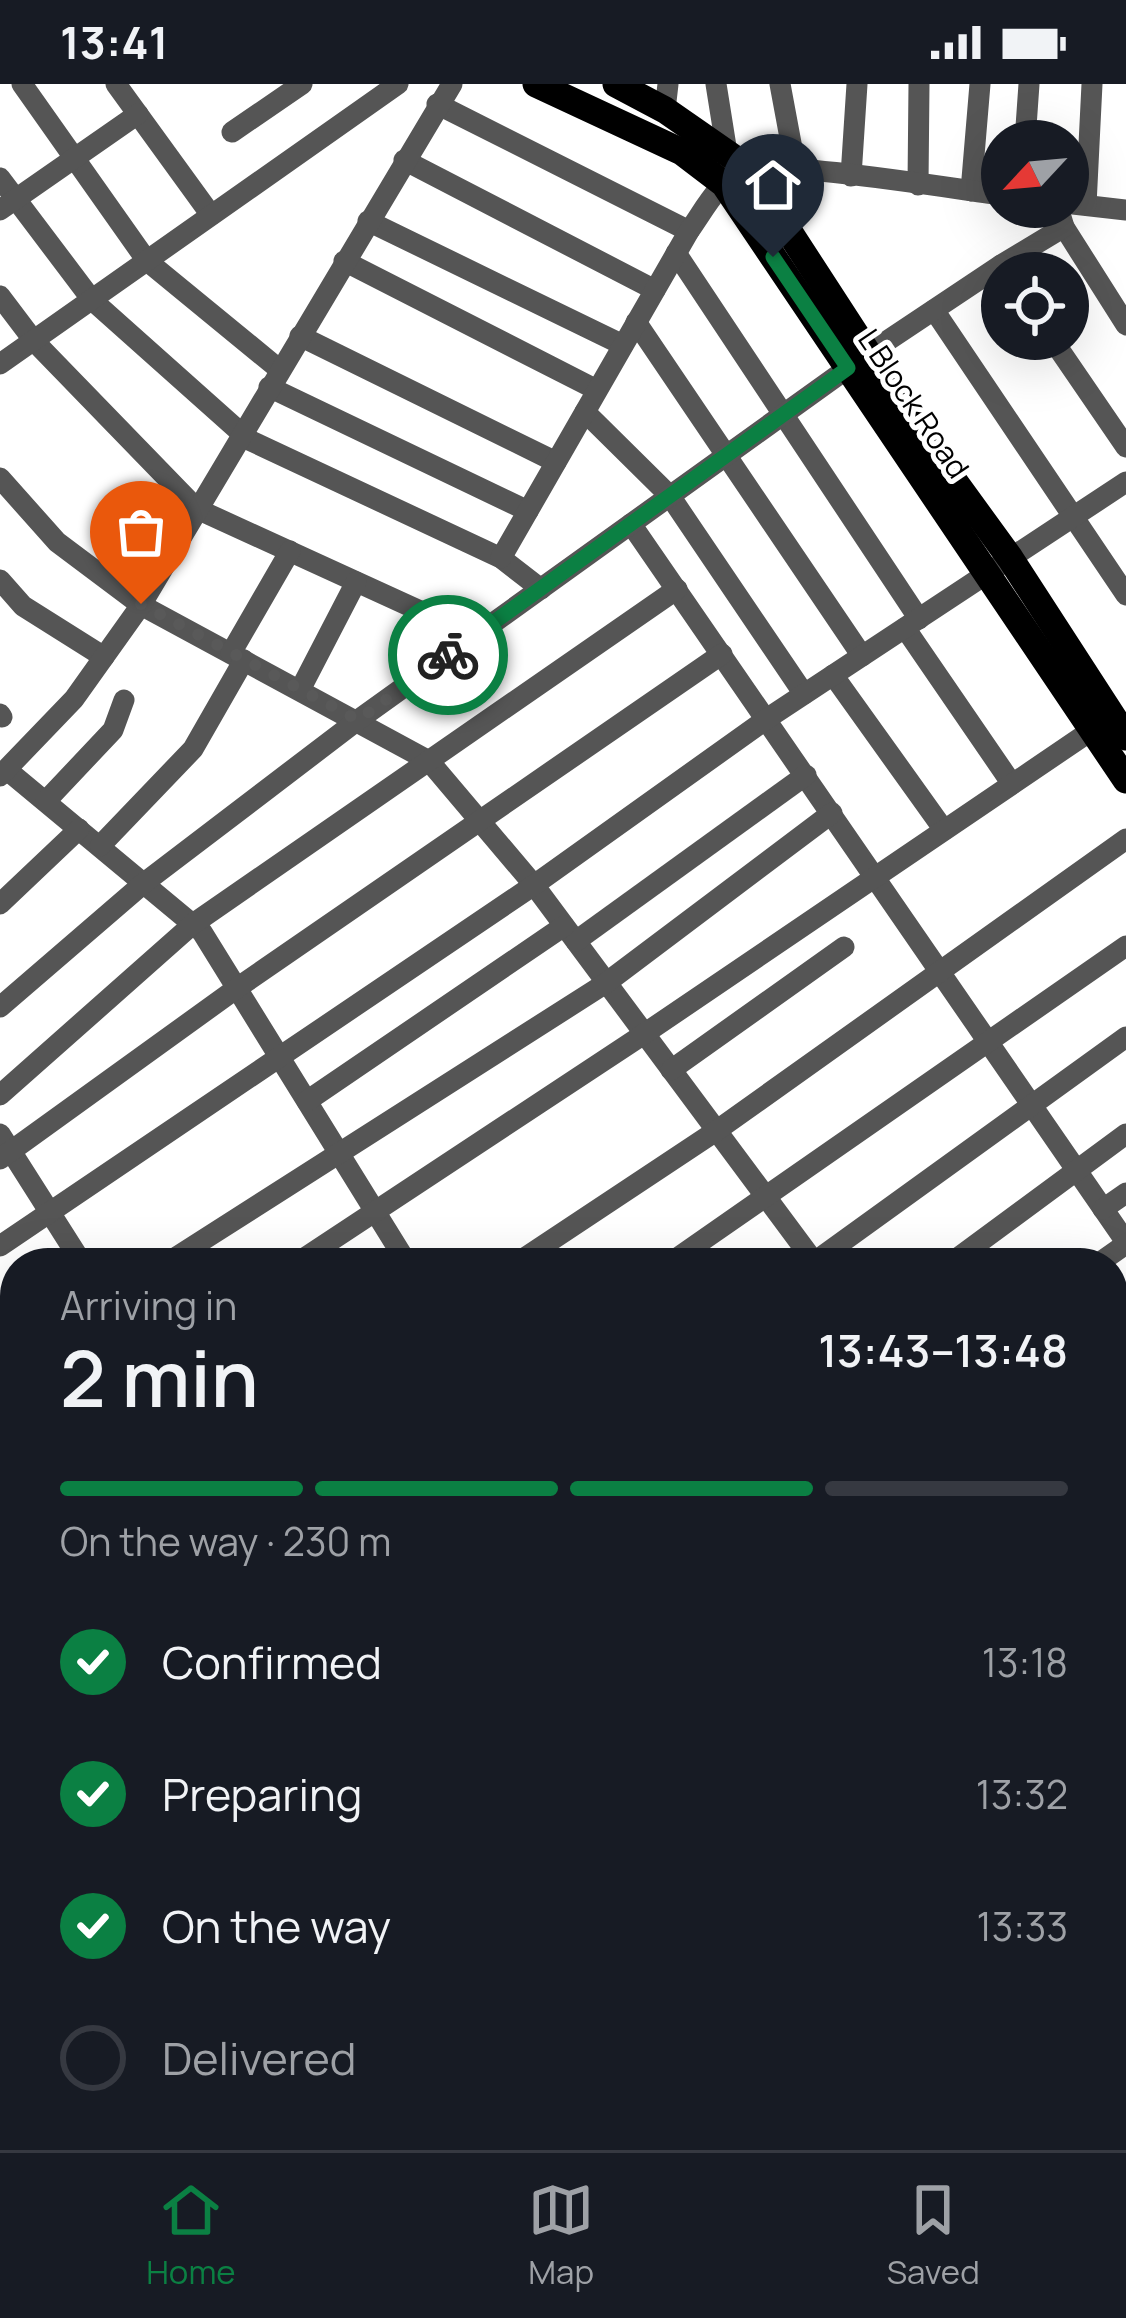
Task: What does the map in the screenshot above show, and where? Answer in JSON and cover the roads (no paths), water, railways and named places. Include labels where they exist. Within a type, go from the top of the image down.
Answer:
[{"type":"main road","name":"L Block Road","points":[[536,84],[682,152],[732,168]]},
{"type":"main road","name":"L Block Road","points":[[616,84],[666,97],[732,168],[858,361],[925,441],[1092,730],[1126,780]]},
{"type":"main road","name":"L Block Road","points":[[1000,566],[1126,737]]},
{"type":"street","points":[[22,84],[147,261],[274,379],[528,511]]},
{"type":"street","points":[[116,84],[211,215]]},
{"type":"street","points":[[232,132],[302,84]]},
{"type":"street","points":[[0,364],[398,84]]},
{"type":"street","points":[[394,1248],[202,932],[46,801],[4,773],[74,699],[141,604],[452,84]]},
{"type":"street","points":[[501,558],[689,231],[732,168],[716,84]]},
{"type":"street","points":[[780,84],[796,170]]},
{"type":"street","points":[[851,176],[857,84]]},
{"type":"street","points":[[918,184],[919,84]]},
{"type":"street","points":[[971,191],[980,84]]},
{"type":"street","points":[[1026,120],[1029,84]]},
{"type":"street","points":[[1088,120],[1092,84]]},
{"type":"street","points":[[437,104],[689,231]]},
{"type":"street","points":[[8,204],[138,113]]},
{"type":"street","points":[[404,160],[655,290]]},
{"type":"street","points":[[732,168],[796,170],[981,192]]},
{"type":"street","points":[[0,178],[8,204],[92,299],[249,440],[501,558],[541,589]]},
{"type":"street","points":[[1089,205],[1126,210]]},
{"type":"street","points":[[368,221],[623,346]]},
{"type":"street","points":[[1023,252],[1049,228]]},
{"type":"street","points":[[1068,228],[1126,325]]},
{"type":"street","points":[[676,253],[783,415],[1012,784]]},
{"type":"street","points":[[344,261],[597,390]]},
{"type":"street","points":[[0,1007],[144,883],[358,720],[858,361],[981,282]]},
{"type":"street","points":[[0,296],[34,340],[197,509],[475,636]]},
{"type":"street","points":[[934,310],[1126,595]]},
{"type":"street","points":[[636,322],[862,656]]},
{"type":"street","points":[[300,336],[556,462]]},
{"type":"street","points":[[1066,360],[1126,447]]},
{"type":"street","points":[[585,412],[670,496],[804,694]]},
{"type":"street","points":[[0,478],[57,542],[141,604],[429,761],[534,885],[803,1248]]},
{"type":"street","points":[[0,1246],[534,885],[767,718],[1126,482]]},
{"type":"street","points":[[631,524],[1126,1243]]},
{"type":"street","points":[[100,846],[193,749],[290,551]]},
{"type":"street","points":[[0,580],[23,606],[104,657]]},
{"type":"street","points":[[300,690],[356,582]]},
{"type":"street","points":[[0,1095],[193,924],[676,589]]},
{"type":"street","points":[[73,1248],[4,1148],[722,654]]},
{"type":"street","points":[[833,675],[944,830]]},
{"type":"street","points":[[46,801],[112,730],[124,700]]},
{"type":"street","points":[[321,1248],[1092,730]]},
{"type":"street","points":[[307,1101],[806,775]]},
{"type":"street","points":[[191,1248],[606,983],[832,813]]},
{"type":"street","points":[[0,904],[79,829]]},
{"type":"street","points":[[540,1248],[716,1131],[1126,838]]},
{"type":"street","points":[[692,1248],[1126,946]]},
{"type":"street","points":[[671,1070],[844,947]]},
{"type":"street","points":[[835,1248],[1126,1036]]},
{"type":"street","points":[[971,1248],[1126,1134]]},
{"type":"street","points":[[1103,1209],[1126,1193]]}]
